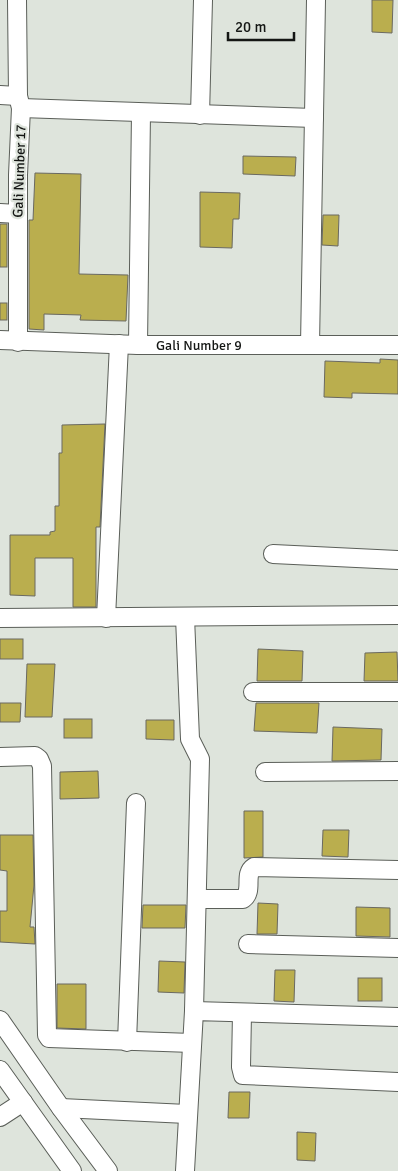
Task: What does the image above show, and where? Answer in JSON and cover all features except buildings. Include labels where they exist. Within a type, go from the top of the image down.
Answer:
[{"type":"street","name":"Gali Number 17","points":[[17,0],[9,214],[18,342]]},
{"type":"street","points":[[200,115],[203,0]]},
{"type":"street","points":[[310,345],[316,0]]},
{"type":"street","points":[[13,100],[141,113],[314,118]]},
{"type":"street","points":[[138,345],[141,113]]},
{"type":"street","name":"Gali Number 9","points":[[0,340],[138,345],[398,345]]},
{"type":"street","points":[[106,618],[119,344]]},
{"type":"street","points":[[273,554],[398,560]]},
{"type":"street","points":[[0,618],[398,615]]},
{"type":"street","points":[[185,617],[190,739],[200,759],[194,1010],[185,1171]]},
{"type":"street","points":[[253,692],[398,692]]},
{"type":"street","points":[[0,756],[35,756],[40,759],[42,766],[47,1035],[54,1040],[192,1043]]},
{"type":"street","points":[[265,772],[398,771]]},
{"type":"street","points":[[127,1042],[136,803]]},
{"type":"street","points":[[197,899],[243,899],[248,893],[249,873],[254,867],[398,870]]},
{"type":"street","points":[[248,944],[398,948]]},
{"type":"street","points":[[194,1010],[398,1018]]},
{"type":"street","points":[[242,1013],[241,1067],[243,1075],[398,1082]]},
{"type":"street","points":[[0,1020],[61,1108],[108,1171]]},
{"type":"street","points":[[0,1070],[72,1171]]},
{"type":"street","points":[[0,1117],[23,1102]]},
{"type":"street","points":[[61,1108],[187,1114]]}]
